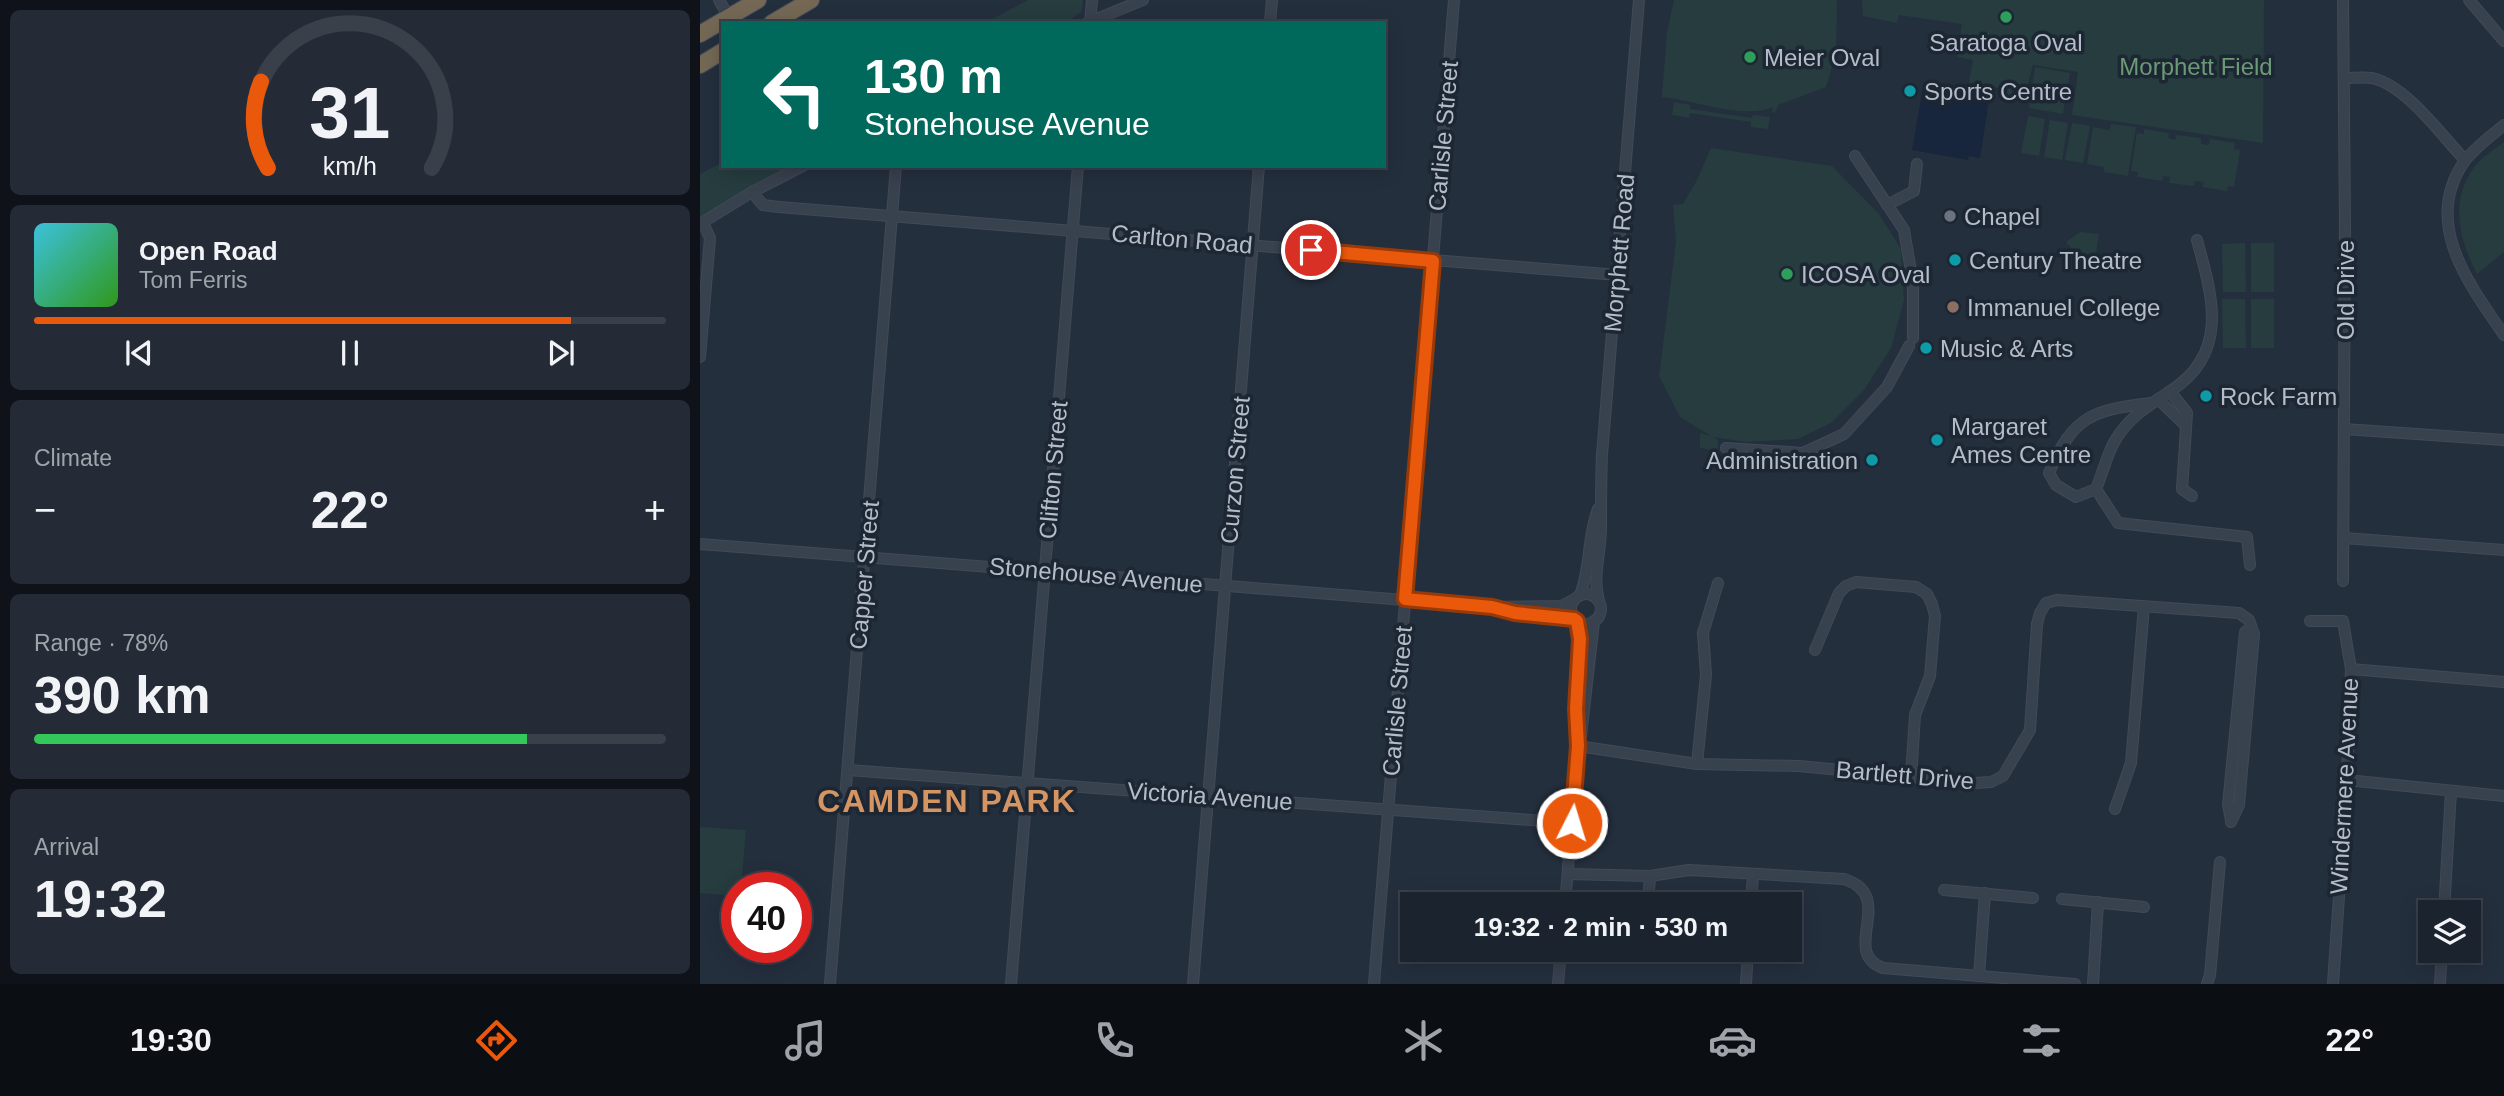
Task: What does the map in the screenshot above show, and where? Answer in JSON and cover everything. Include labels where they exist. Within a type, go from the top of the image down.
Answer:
[{"type":"highway","points":[[722,21],[758,0]]},
{"type":"highway","points":[[775,21],[811,0]]},
{"type":"highway","points":[[700,34],[721,22]]},
{"type":"highway","points":[[702,62],[721,52]]},
{"type":"street","points":[[719,0],[729,17]]},
{"type":"street","points":[[1089,21],[1092,0]]},
{"type":"street","points":[[1091,21],[1143,0]]},
{"type":"street","points":[[1270,21],[1272,0]]},
{"type":"street","name":"Carlisle Street","points":[[1374,984],[1454,0]]},
{"type":"street","name":"Morphett Road","points":[[1598,601],[1595,587],[1601,529],[1599,507],[1639,0]]},
{"type":"street","name":"Old Drive","points":[[2343,0],[2343,581]]},
{"type":"street","points":[[2469,0],[2504,41]]},
{"type":"street","points":[[2344,78],[2371,78],[2394,88],[2411,102],[2465,160]]},
{"type":"street","points":[[2504,125],[2465,160],[2452,184],[2446,205],[2451,246],[2482,303],[2504,335]]},
{"type":"street","points":[[1726,448],[1803,453],[1844,434],[1887,387],[1911,342],[1913,283],[1903,230],[1855,156]]},
{"type":"street","points":[[1887,205],[1914,191],[1917,164]]},
{"type":"street","points":[[700,357],[710,238],[701,224],[752,192],[799,168]]},
{"type":"street","name":"Capper Street","points":[[830,984],[896,168]]},
{"type":"street","name":"Clifton Street","points":[[1012,984],[1078,168]]},
{"type":"street","name":"Curzon Street","points":[[1193,984],[1206,796],[1259,168]]},
{"type":"street","name":"Carlton Road","points":[[752,192],[764,205],[1618,275]]},
{"type":"street","points":[[2186,426],[2154,401],[2102,410],[2072,430],[2056,455],[2049,473],[2056,485],[2076,497],[2096,489],[2115,440],[2142,408],[2154,401],[2170,391],[2187,379],[2199,364],[2210,341],[2214,316],[2211,290],[2197,240]]},
{"type":"street","points":[[2170,391],[2187,413],[2182,489],[2192,496]]},
{"type":"street","points":[[2344,429],[2504,440]]},
{"type":"street","points":[[2096,489],[2119,523],[2246,537],[2250,565]]},
{"type":"street","name":"Morphett Road","points":[[1576,597],[1585,581],[1591,528],[1599,507]]},
{"type":"street","points":[[2344,538],[2504,550]]},
{"type":"street","name":"Stonehouse Avenue","points":[[700,544],[1492,607],[1562,606],[1576,597]]},
{"type":"street","points":[[1815,650],[1839,593],[1846,586],[1856,582],[1916,587],[1927,594],[1935,616],[1930,676],[1915,715],[1910,777]]},
{"type":"street","points":[[1697,764],[1706,675],[1703,633],[1718,583]]},
{"type":"street","points":[[1578,746],[1584,728],[1594,621],[1601,612],[1598,601],[1589,594],[1576,597],[1570,612],[1576,620],[1583,624],[1594,621]]},
{"type":"street","name":"Bartlett Drive","points":[[1578,746],[1697,764],[1799,766],[1975,783],[1991,782],[2003,776],[2030,730],[2037,624],[2046,603],[2057,600],[2239,613],[2249,620],[2250,628]]},
{"type":"street","points":[[2115,808],[2131,762],[2144,606]]},
{"type":"street","name":"Stonehouse Avenue","points":[[1492,607],[1528,615],[1576,620]]},
{"type":"street","points":[[1566,892],[1578,746],[1576,709],[1580,639],[1576,620]]},
{"type":"street","name":"Windermere Avenue","points":[[2310,621],[2343,621],[2351,669],[2347,780],[2333,984]]},
{"type":"street","points":[[2250,628],[2254,634],[2239,805],[2231,822],[2228,806],[2243,645],[2245,632],[2250,628]]},
{"type":"street","points":[[2351,669],[2504,682]]},
{"type":"street","name":"Victoria Avenue","points":[[848,770],[1572,823]]},
{"type":"street","points":[[2347,780],[2504,796]]},
{"type":"street","points":[[2445,900],[2451,791]]},
{"type":"street","points":[[2207,984],[2220,862]]},
{"type":"street","points":[[1568,874],[1650,876],[1689,870],[1844,879],[1857,883],[1865,891],[1868,900],[1866,946],[1868,957],[1874,964],[1884,968],[2075,984]]},
{"type":"street","points":[[1752,892],[1753,874]]},
{"type":"street","points":[[1649,892],[1650,876]]},
{"type":"street","points":[[1944,890],[2033,898]]},
{"type":"street","points":[[1979,976],[1985,893]]},
{"type":"street","points":[[2062,899],[2144,907]]},
{"type":"street","points":[[2093,984],[2098,902]]},
{"type":"street","points":[[1558,984],[1560,962]]},
{"type":"street","points":[[1746,984],[1747,962]]},
{"type":"street","points":[[2440,984],[2441,963]]},
{"type":"green space","points":[[1028,0],[1083,0],[1082,11],[1069,21],[989,21]]},
{"type":"green space","name":"Meier Oval","points":[[1674,0],[1837,0],[1836,52],[1826,87],[1778,105],[1775,113],[1772,111],[1773,107],[1734,110],[1662,97],[1667,32]]},
{"type":"green space","name":"Morphett Field","points":[[1862,0],[2264,0],[2263,143],[2072,115],[2078,72],[2033,65],[2024,98],[2000,95],[2000,88],[1969,83],[1973,60],[1957,57],[1962,24],[1899,15],[1897,23],[1863,16]]},
{"type":"green space","points":[[2035,67],[2070,73],[2063,114],[2029,108]]},
{"type":"green space","points":[[1674,102],[1690,105],[1690,109],[1752,118],[1753,115],[1770,117],[1768,129],[1751,127],[1751,122],[1690,113],[1689,118],[1672,115]]},
{"type":"green space","points":[[2028,116],[2045,119],[2039,156],[2021,153]]},
{"type":"green space","points":[[2050,120],[2068,123],[2062,160],[2044,157]]},
{"type":"green space","points":[[2072,123],[2090,126],[2083,163],[2065,160]]},
{"type":"green space","points":[[2111,124],[2136,127],[2128,176],[2104,172],[2104,167],[2087,164],[2093,127],[2110,130]]},
{"type":"green space","points":[[2144,129],[2169,133],[2168,138],[2175,140],[2177,135],[2201,138],[2201,144],[2209,145],[2210,139],[2235,143],[2234,149],[2240,150],[2234,187],[2228,186],[2227,191],[2203,187],[2204,182],[2195,181],[2194,186],[2169,183],[2170,177],[2163,176],[2162,181],[2137,177],[2138,172],[2131,171],[2137,133],[2144,134]]},
{"type":"green space","points":[[2504,142],[2504,252],[2477,274],[2465,247],[2459,206],[2467,179],[2475,166]]},
{"type":"green space","name":"ICOSA Oval","points":[[1711,148],[1832,166],[1879,214],[1901,249],[1904,300],[1891,348],[1864,390],[1831,423],[1798,439],[1746,442],[1713,437],[1718,440],[1718,451],[1700,448],[1700,433],[1711,436],[1680,417],[1659,376],[1676,242],[1673,205],[1683,204]]},
{"type":"green space","points":[[721,163],[721,168],[788,168],[700,217],[700,174]]},
{"type":"green space","points":[[2080,232],[2099,234],[2095,261],[2081,259],[2066,242]]},
{"type":"green space","points":[[2245,243],[2246,292],[2223,292],[2222,244]]},
{"type":"green space","points":[[2251,243],[2274,243],[2274,292],[2251,292]]},
{"type":"green space","points":[[2222,299],[2245,299],[2246,348],[2223,348]]},
{"type":"green space","points":[[2251,299],[2274,299],[2274,348],[2251,348]]},
{"type":"green space","points":[[2069,447],[2089,449],[2087,466],[2067,464]]},
{"type":"green space","points":[[700,827],[746,830],[742,872],[721,872],[721,895],[700,893]]},
{"type":"water","points":[[1924,82],[1990,93],[1980,158],[1969,156],[1968,160],[1912,150]]},
{"type":"place","name":"Saratoga Oval","points":[[2006,17]]},
{"type":"place","name":"Meier Oval","points":[[1750,57]]},
{"type":"place","name":"Sports Centre","points":[[1910,91]]},
{"type":"place","name":"Chapel","points":[[1950,216]]},
{"type":"place","name":"Century Theatre","points":[[1955,260]]},
{"type":"place","name":"ICOSA Oval","points":[[1787,274]]},
{"type":"place","name":"Immanuel College","points":[[1953,307]]},
{"type":"place","name":"Music & Arts","points":[[1926,348]]},
{"type":"place","name":"Rock Farm","points":[[2206,396]]},
{"type":"place","name":"Margaret Ames Centre","points":[[1937,440]]},
{"type":"place","name":"Administration","points":[[1872,460]]},
{"type":"district","name":"CAMDEN PARK","points":[[947,801]]},
{"type":"route","points":[[1311,250],[1433,261],[1405,599],[1492,607],[1515,613],[1577,621],[1580,639],[1576,709],[1578,746],[1572,823]]}]
